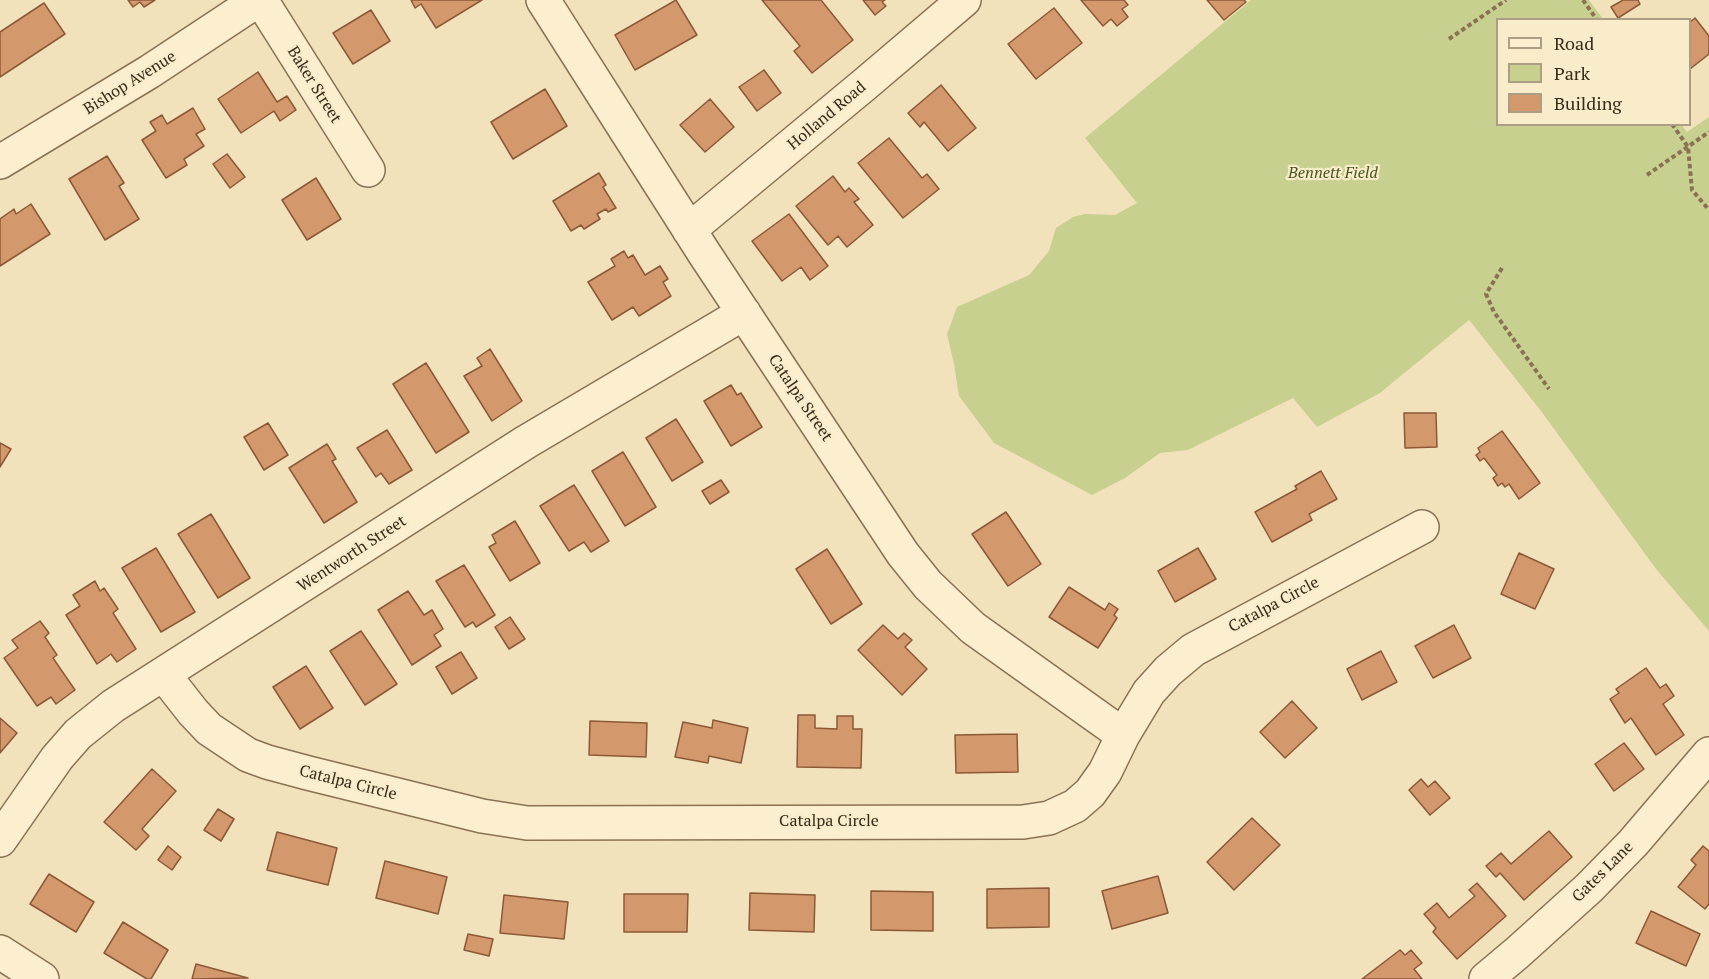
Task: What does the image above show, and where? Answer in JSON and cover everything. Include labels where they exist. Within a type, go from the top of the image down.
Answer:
[{"type":"street","name":"Bishop Avenue","points":[[0,162],[149,72],[259,0]]},
{"type":"street","name":"Baker Street","points":[[259,0],[368,170]]},
{"type":"street","name":"Catalpa Street","points":[[543,0],[689,230],[891,538],[928,585],[973,628],[1123,735]]},
{"type":"street","name":"Holland Road","points":[[689,230],[964,0]]},
{"type":"street","name":"Wentworth Street","points":[[0,840],[51,766],[78,734],[114,706],[526,442],[744,313]]},
{"type":"street","name":"Catalpa Circle","points":[[164,675],[209,729],[248,755],[308,773],[482,816],[527,823],[1032,820],[1049,818],[1075,806],[1090,793],[1106,772],[1123,735],[1149,692],[1168,671],[1193,650],[1422,527]]},
{"type":"street","name":"Gates Lane","points":[[1486,979],[1589,888],[1633,843],[1709,754]]},
{"type":"street","points":[[0,952],[42,979]]},
{"type":"path","points":[[1449,39],[1506,0]]},
{"type":"path","points":[[1583,0],[1596,18]]},
{"type":"path","points":[[1673,126],[1688,147],[1692,190],[1709,210]]},
{"type":"path","points":[[1647,175],[1709,132]]},
{"type":"path","points":[[1502,268],[1486,294],[1494,312],[1549,389]]},
{"type":"green space","name":"Bennett Field","points":[[1251,0],[1589,0],[1602,18],[1496,18],[1496,126],[1682,126],[1687,132],[1709,117],[1709,631],[1656,569],[1541,411],[1469,320],[1380,393],[1317,427],[1293,398],[1188,450],[1160,453],[1125,478],[1092,495],[994,443],[959,396],[947,334],[957,307],[1029,275],[1049,251],[1056,228],[1073,217],[1085,214],[1115,215],[1137,203],[1085,138]]},
{"type":"building","points":[[128,0],[155,0],[144,7],[140,2],[133,7]]},
{"type":"building","points":[[411,0],[482,0],[436,28],[421,4],[415,8]]},
{"type":"building","points":[[676,0],[697,35],[635,70],[615,35]]},
{"type":"building","points":[[762,0],[821,0],[853,40],[812,73],[794,51],[800,46]]},
{"type":"building","points":[[863,0],[885,0],[882,2],[886,6],[875,15]]},
{"type":"building","points":[[1081,0],[1124,0],[1128,5],[1122,9],[1128,17],[1117,26],[1111,19],[1103,26]]},
{"type":"building","points":[[1207,0],[1244,0],[1246,2],[1224,20]]},
{"type":"building","points":[[1623,0],[1638,0],[1640,4],[1618,18],[1611,7]]},
{"type":"building","points":[[44,3],[65,34],[0,77],[0,32]]},
{"type":"building","points":[[1054,8],[1082,43],[1036,79],[1008,44]]},
{"type":"building","points":[[371,10],[390,41],[353,64],[333,33]]},
{"type":"building","points":[[1695,18],[1709,36],[1709,54],[1691,68],[1691,21]]},
{"type":"building","points":[[764,70],[781,93],[757,111],[739,87]]},
{"type":"building","points":[[258,72],[277,102],[287,96],[296,110],[280,121],[274,111],[241,133],[218,99]]},
{"type":"building","points":[[941,85],[976,128],[948,151],[924,122],[920,127],[908,113]]},
{"type":"building","points":[[545,89],[567,126],[513,159],[491,122]]},
{"type":"building","points":[[710,99],[734,127],[705,152],[680,125]]},
{"type":"building","points":[[193,108],[205,129],[196,134],[204,146],[184,159],[187,165],[166,178],[142,140],[156,131],[150,122],[162,115],[167,124]]},
{"type":"building","points":[[889,138],[922,178],[927,174],[939,189],[903,218],[858,163]]},
{"type":"building","points":[[227,154],[245,177],[230,188],[213,164]]},
{"type":"building","points":[[107,156],[124,183],[119,186],[139,219],[105,240],[69,179]]},
{"type":"building","points":[[599,173],[606,185],[603,187],[616,208],[608,212],[606,209],[597,214],[600,219],[584,229],[581,225],[571,231],[553,201]]},
{"type":"building","points":[[833,176],[845,192],[849,188],[859,199],[854,202],[873,225],[847,247],[838,236],[828,245],[796,206]]},
{"type":"building","points":[[316,178],[341,219],[307,240],[282,200]]},
{"type":"building","points":[[31,204],[50,234],[0,266],[0,219],[14,209],[16,214]]},
{"type":"building","points":[[789,214],[828,266],[810,280],[801,267],[782,281],[752,241]]},
{"type":"building","points":[[624,251],[628,258],[633,255],[645,275],[660,266],[668,279],[663,282],[671,296],[639,316],[633,307],[612,320],[588,282],[615,266],[611,259]]},
{"type":"building","points":[[490,349],[522,401],[492,421],[464,376],[482,366],[477,358]]},
{"type":"building","points":[[426,363],[469,432],[436,453],[393,384]]},
{"type":"building","points":[[731,385],[737,395],[741,393],[762,427],[731,446],[704,401]]},
{"type":"building","points":[[1404,413],[1436,413],[1437,447],[1405,448]]},
{"type":"building","points":[[676,419],[703,462],[672,481],[646,438]]},
{"type":"building","points":[[268,423],[288,455],[264,470],[244,437]]},
{"type":"building","points":[[387,430],[412,470],[389,484],[381,473],[376,477],[357,448]]},
{"type":"building","points":[[1502,431],[1540,483],[1519,499],[1509,484],[1505,487],[1502,483],[1498,486],[1493,478],[1497,475],[1484,458],[1480,461],[1476,455],[1480,452],[1478,448]]},
{"type":"building","points":[[0,443],[11,449],[0,467]]},
{"type":"building","points":[[327,444],[336,459],[332,461],[357,502],[324,523],[289,468]]},
{"type":"building","points":[[623,452],[656,507],[625,526],[592,471]]},
{"type":"building","points":[[1321,471],[1337,499],[1309,514],[1312,520],[1272,542],[1255,512],[1297,489],[1295,486]]},
{"type":"building","points":[[721,480],[729,492],[710,504],[702,491]]},
{"type":"building","points":[[574,485],[609,541],[591,552],[584,542],[569,551],[540,506]]},
{"type":"building","points":[[1006,512],[1041,564],[1008,586],[972,534]]},
{"type":"building","points":[[211,514],[250,578],[218,598],[178,534]]},
{"type":"building","points":[[515,521],[540,563],[510,581],[489,547],[496,543],[492,535]]},
{"type":"building","points":[[156,548],[195,612],[161,632],[122,568]]},
{"type":"building","points":[[1198,548],[1216,579],[1175,602],[1158,571]]},
{"type":"building","points":[[827,549],[862,604],[831,624],[796,569]]},
{"type":"building","points":[[1519,553],[1554,569],[1535,609],[1501,594]]},
{"type":"building","points":[[464,565],[495,615],[476,627],[473,622],[465,627],[436,581]]},
{"type":"building","points":[[95,581],[100,591],[104,588],[118,609],[113,613],[136,649],[117,662],[111,654],[97,664],[66,615],[80,606],[73,595]]},
{"type":"building","points":[[1069,587],[1105,610],[1109,603],[1118,609],[1114,615],[1117,618],[1098,648],[1049,617]]},
{"type":"building","points":[[408,591],[424,615],[432,610],[443,629],[434,635],[441,646],[412,665],[378,610]]},
{"type":"building","points":[[510,617],[525,639],[509,649],[495,627]]},
{"type":"building","points":[[40,621],[49,633],[45,637],[57,655],[53,658],[75,690],[56,704],[51,697],[37,706],[4,658],[18,648],[12,640]]},
{"type":"building","points":[[883,625],[898,639],[904,633],[912,640],[905,647],[927,669],[902,695],[858,650]]},
{"type":"building","points":[[1454,625],[1471,658],[1433,678],[1415,646]]},
{"type":"building","points":[[361,631],[397,684],[365,705],[330,651]]},
{"type":"building","points":[[1381,651],[1397,682],[1362,700],[1347,669]]},
{"type":"building","points":[[461,652],[477,678],[452,694],[436,667]]},
{"type":"building","points":[[306,666],[333,708],[300,729],[273,687]]},
{"type":"building","points":[[1646,668],[1660,688],[1666,684],[1674,696],[1663,704],[1684,735],[1656,755],[1631,718],[1625,723],[1610,699],[1619,693],[1616,689]]},
{"type":"building","points":[[1292,701],[1317,728],[1285,758],[1260,732]]},
{"type":"building","points":[[798,715],[815,715],[815,728],[837,729],[837,716],[853,716],[853,729],[862,729],[861,768],[797,767]]},
{"type":"building","points":[[0,718],[17,733],[0,753]]},
{"type":"building","points":[[713,720],[748,728],[741,763],[709,756],[708,763],[675,757],[683,722],[712,728]]},
{"type":"building","points":[[590,721],[647,723],[646,757],[589,755]]},
{"type":"building","points":[[1017,734],[1018,772],[956,773],[955,735]]},
{"type":"building","points":[[1624,743],[1644,769],[1614,791],[1595,764]]},
{"type":"building","points":[[152,769],[176,791],[142,829],[149,836],[136,850],[104,822]]},
{"type":"building","points":[[1421,779],[1428,787],[1435,781],[1450,798],[1430,815],[1409,790]]},
{"type":"building","points":[[218,809],[234,819],[221,841],[204,830]]},
{"type":"building","points":[[1252,818],[1280,845],[1234,890],[1207,862]]},
{"type":"building","points":[[1549,831],[1572,857],[1524,900],[1500,873],[1496,877],[1486,866],[1501,853],[1511,864]]},
{"type":"building","points":[[277,832],[337,848],[328,885],[267,870]]},
{"type":"building","points":[[168,846],[181,857],[172,870],[158,860]]},
{"type":"building","points":[[1703,846],[1709,851],[1709,904],[1705,909],[1678,887],[1696,865],[1691,860]]},
{"type":"building","points":[[385,861],[447,877],[438,914],[376,898]]},
{"type":"building","points":[[49,874],[94,902],[76,932],[30,904]]},
{"type":"building","points":[[1158,876],[1168,913],[1112,929],[1102,891]]},
{"type":"building","points":[[1477,883],[1506,916],[1457,959],[1433,932],[1436,928],[1424,914],[1437,903],[1449,918],[1475,896],[1469,890]]},
{"type":"building","points":[[1049,888],[1049,927],[987,928],[987,889]]},
{"type":"building","points":[[871,891],[933,892],[933,931],[871,930]]},
{"type":"building","points":[[750,893],[815,895],[814,932],[749,930]]},
{"type":"building","points":[[624,894],[688,894],[687,932],[624,932]]},
{"type":"building","points":[[504,895],[568,902],[564,939],[500,933]]},
{"type":"building","points":[[1651,911],[1700,934],[1686,966],[1636,943]]},
{"type":"building","points":[[123,922],[168,950],[151,979],[147,979],[104,953]]},
{"type":"building","points":[[468,934],[493,939],[489,956],[464,950]]},
{"type":"building","points":[[1400,950],[1405,955],[1411,950],[1422,963],[1414,969],[1422,979],[1362,979]]},
{"type":"building","points":[[196,964],[248,978],[192,979]]}]
